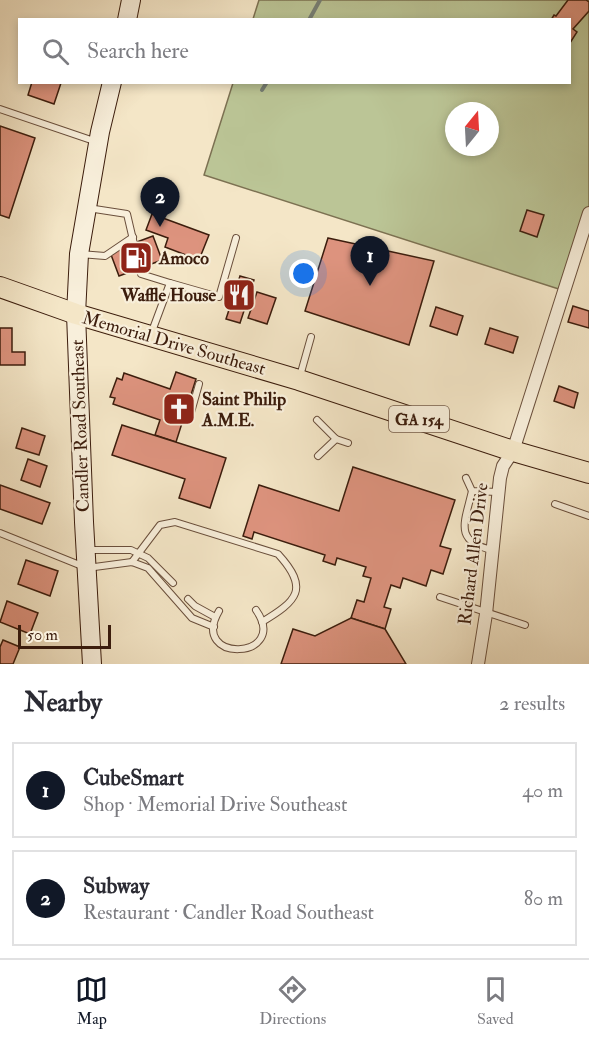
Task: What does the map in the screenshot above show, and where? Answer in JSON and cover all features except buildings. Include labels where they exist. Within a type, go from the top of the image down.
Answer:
[{"type":"main road","points":[[127,18],[131,0]]},
{"type":"main road","name":"Candler Road Southeast","points":[[92,664],[76,314],[79,254],[111,84]]},
{"type":"main road","name":"Memorial Drive Southeast","points":[[0,287],[76,314],[299,380],[513,451],[589,473]]},
{"type":"street","name":"Richard Allen Drive","points":[[478,664],[503,466],[513,451],[589,213]]},
{"type":"lane","points":[[0,109],[98,143]]},
{"type":"lane","points":[[87,207],[127,214],[141,274],[219,297],[236,238]]},
{"type":"lane","points":[[79,254],[105,256],[133,237]]},
{"type":"lane","points":[[150,337],[170,283]]},
{"type":"lane","points":[[299,380],[311,337]]},
{"type":"lane","points":[[190,416],[199,384]]},
{"type":"lane","points":[[317,420],[336,439],[348,443]]},
{"type":"lane","points":[[318,456],[336,439]]},
{"type":"lane","points":[[466,478],[472,491],[465,535],[475,546],[492,550]]},
{"type":"lane","points":[[472,491],[498,492]]},
{"type":"lane","points":[[555,504],[589,516]]},
{"type":"lane","points":[[132,562],[160,525],[175,522],[278,554],[297,580],[297,591],[292,601],[262,622]]},
{"type":"lane","points":[[0,533],[86,559],[132,562],[148,568],[192,618],[214,627]]},
{"type":"lane","points":[[86,559],[131,550],[148,558],[172,583]]},
{"type":"lane","points":[[440,597],[525,625]]},
{"type":"lane","points":[[188,599],[195,606],[217,614],[214,627],[216,638],[226,648],[239,651],[257,642],[262,622],[256,610]]},
{"type":"green space","points":[[259,0],[589,0],[589,216],[565,291],[204,175],[233,84],[571,84],[571,18],[253,18]]},
{"type":"waterway","points":[[310,18],[320,0]]},
{"type":"waterway","points":[[262,90],[266,84]]},
{"type":"place","name":"Subway","points":[[160,227]]},
{"type":"place","name":"Amoco","points":[[136,258]]},
{"type":"place","name":"CubeSmart","points":[[370,286]]},
{"type":"place","name":"Waffle House","points":[[239,295]]},
{"type":"place","name":"Saint Philip A.M.E.","points":[[179,409]]}]
